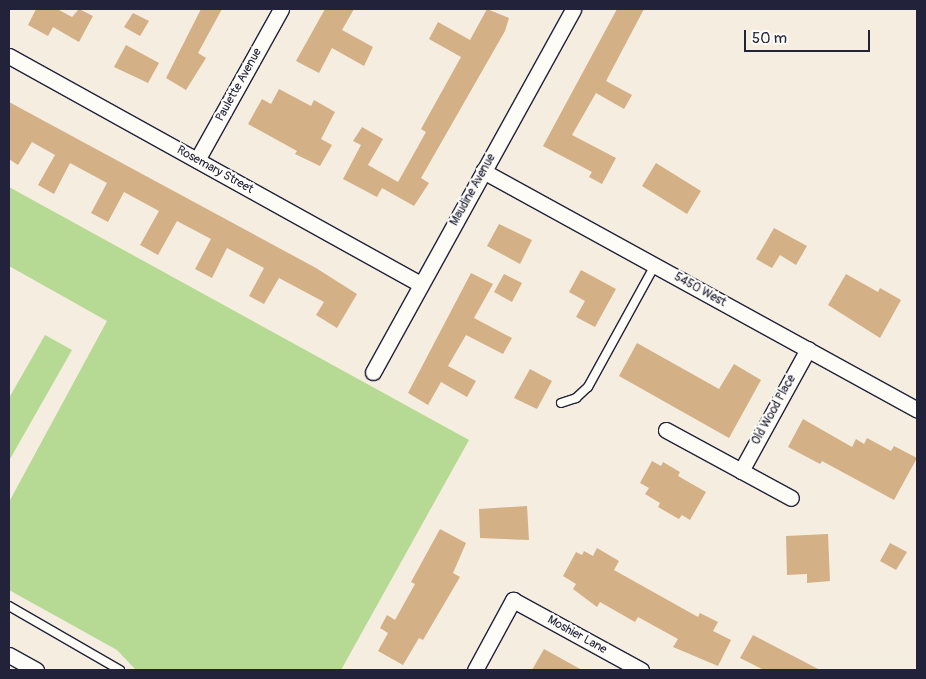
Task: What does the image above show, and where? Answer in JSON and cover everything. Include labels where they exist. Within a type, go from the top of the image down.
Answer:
[{"type":"street","name":"Paulette Avenue","points":[[197,160],[281,9]]},
{"type":"street","name":"Maudine Avenue","points":[[373,372],[573,9]]},
{"type":"street","name":"Rosemary Street","points":[[9,56],[421,284]]},
{"type":"street","name":"5450 West","points":[[484,171],[917,410]]},
{"type":"street","name":"Old Wood Place","points":[[741,471],[808,349]]},
{"type":"street","points":[[666,430],[791,498]]},
{"type":"street","name":"Moshier Lane","points":[[475,670],[513,600],[641,670]]},
{"type":"street","points":[[9,655],[36,670]]},
{"type":"lane","points":[[561,403],[576,398],[588,386],[655,265]]},
{"type":"lane","points":[[9,606],[120,670]]},
{"type":"green space","points":[[9,187],[469,440],[341,670],[136,670],[117,650],[9,590],[9,502],[107,321],[9,266]]},
{"type":"green space","points":[[45,335],[72,350],[10,459],[9,398]]},
{"type":"building","points":[[36,9],[57,9],[72,17],[79,9],[93,16],[79,42],[53,27],[48,36],[28,25]]},
{"type":"building","points":[[201,9],[222,9],[198,53],[206,58],[186,90],[166,78]]},
{"type":"building","points":[[325,9],[354,9],[342,30],[373,47],[364,66],[332,48],[319,73],[296,61]]},
{"type":"building","points":[[487,9],[509,18],[505,31],[421,178],[429,183],[414,206],[382,188],[377,197],[343,179],[361,145],[353,141],[362,127],[383,139],[368,165],[398,182],[426,132],[421,129],[461,57],[429,39],[438,22],[470,40]]},
{"type":"building","points":[[617,9],[644,9],[606,81],[632,95],[624,109],[596,93],[572,135],[616,158],[602,184],[589,177],[592,172],[543,146]]},
{"type":"building","points":[[133,13],[149,21],[140,36],[124,27]]},
{"type":"building","points":[[126,45],[159,63],[148,83],[114,67]]},
{"type":"building","points":[[279,89],[311,106],[314,100],[335,112],[321,139],[332,145],[320,166],[295,154],[297,151],[248,124],[262,99],[271,104]]},
{"type":"building","points":[[9,102],[316,268],[357,294],[337,328],[316,315],[324,302],[279,278],[264,304],[249,296],[264,268],[227,248],[212,278],[195,269],[211,239],[177,221],[158,255],[140,245],[159,211],[124,192],[108,222],[91,213],[107,183],[70,163],[54,194],[38,185],[55,155],[32,142],[18,165],[9,159]]},
{"type":"building","points":[[656,163],[701,191],[687,214],[642,186]]},
{"type":"building","points":[[499,224],[532,240],[520,264],[487,246]]},
{"type":"building","points":[[774,228],[807,246],[796,265],[780,255],[772,268],[756,259]]},
{"type":"building","points":[[581,270],[616,289],[595,327],[576,317],[585,301],[569,292]]},
{"type":"building","points":[[471,273],[493,284],[474,318],[512,338],[503,354],[466,335],[448,366],[476,381],[467,397],[441,382],[428,405],[408,393]]},
{"type":"building","points":[[504,274],[522,283],[512,302],[494,292]]},
{"type":"building","points":[[846,274],[878,292],[880,288],[901,300],[880,338],[828,305]]},
{"type":"building","points":[[637,343],[719,389],[734,364],[761,380],[729,438],[619,376]]},
{"type":"building","points":[[530,369],[552,381],[537,409],[514,398]]},
{"type":"building","points":[[803,419],[852,447],[856,439],[864,444],[867,438],[891,451],[894,446],[917,458],[894,500],[822,461],[820,464],[788,447]]},
{"type":"building","points":[[652,461],[661,466],[663,462],[680,472],[678,476],[706,492],[690,520],[682,515],[679,519],[658,507],[660,503],[645,494],[649,488],[640,483]]},
{"type":"building","points":[[527,506],[529,540],[480,538],[479,509]]},
{"type":"building","points":[[440,529],[466,543],[453,573],[460,577],[423,640],[419,638],[403,665],[378,651],[388,633],[380,628],[387,615],[395,620],[415,584],[411,582]]},
{"type":"building","points":[[828,534],[830,581],[807,583],[807,574],[787,575],[786,536]]},
{"type":"building","points":[[890,543],[907,552],[896,570],[880,561]]},
{"type":"building","points":[[597,548],[619,561],[614,570],[698,617],[700,613],[718,622],[713,631],[731,640],[718,666],[673,647],[678,639],[638,617],[635,622],[600,602],[597,607],[573,589],[576,584],[563,576],[576,552],[582,555],[584,551],[593,556]]},
{"type":"building","points":[[753,635],[820,670],[764,670],[740,658]]},
{"type":"building","points":[[544,649],[582,670],[532,670]]}]
